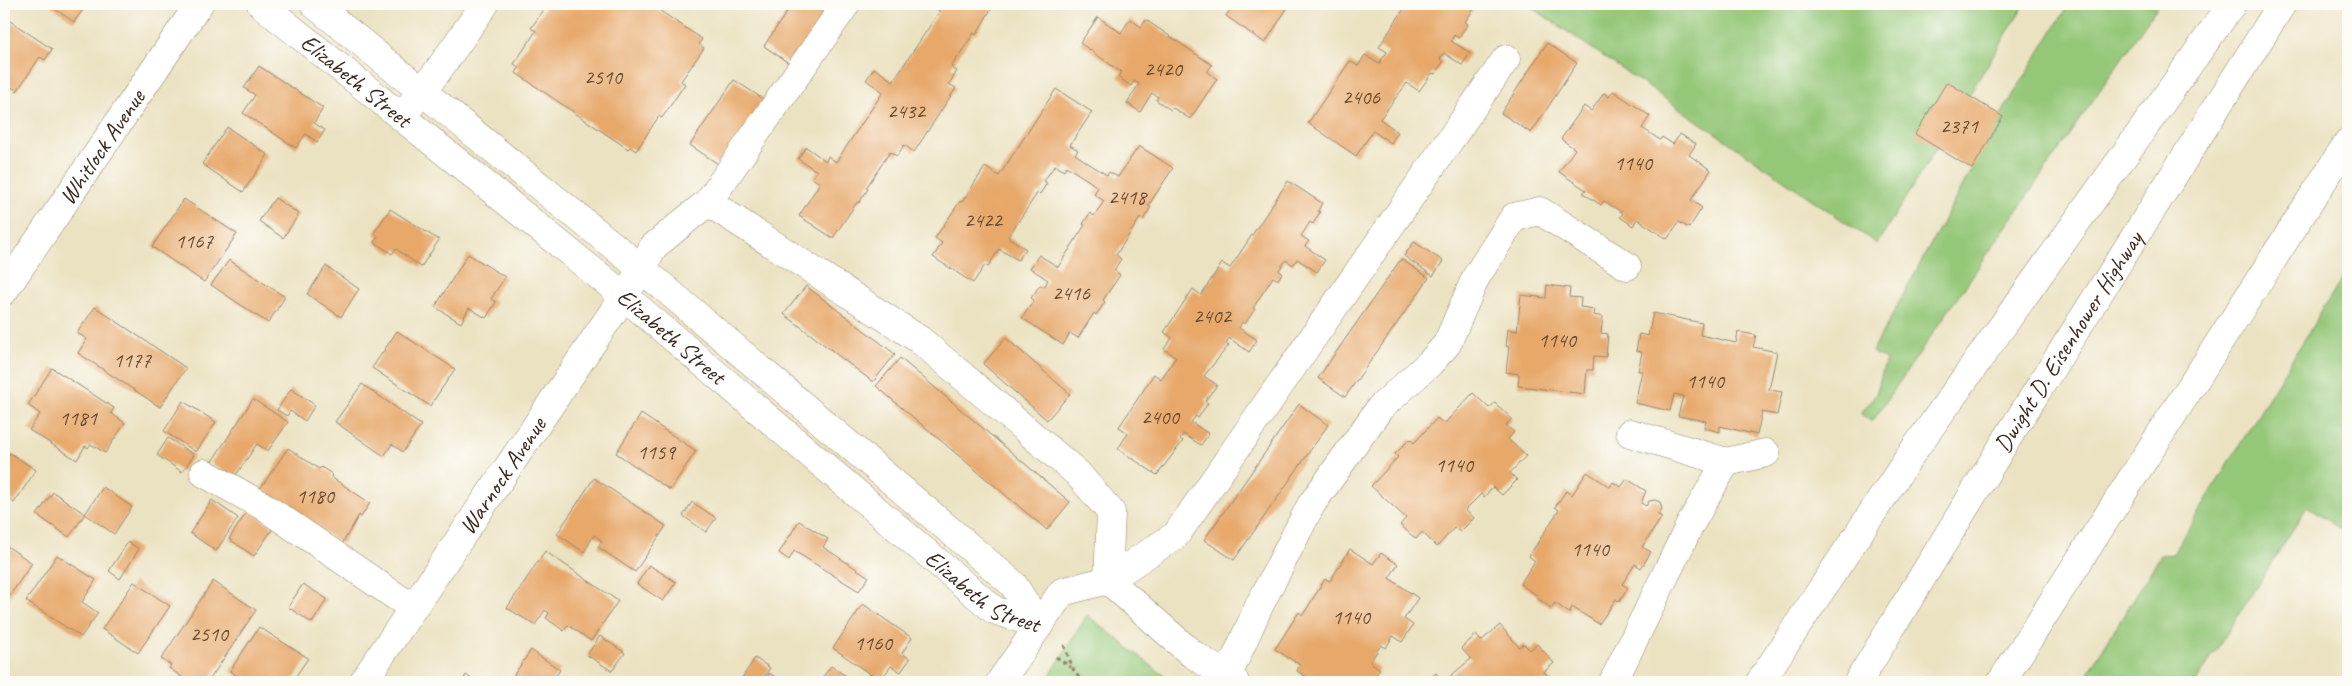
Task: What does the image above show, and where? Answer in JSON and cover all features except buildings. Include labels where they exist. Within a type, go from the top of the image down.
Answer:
[{"type":"main road","name":"Whitlock Avenue","points":[[4,291],[199,4]]},
{"type":"main road","name":"Elizabeth Street","points":[[261,4],[624,296],[994,610],[1039,625]]},
{"type":"main road","name":"Elizabeth Street","points":[[314,4],[642,269],[1014,584],[1039,625]]},
{"type":"main road","points":[[402,117],[485,4]]},
{"type":"main road","name":"Warnock Avenue","points":[[363,682],[642,269],[653,247],[708,202],[846,4]]},
{"type":"main road","points":[[1760,682],[1914,450],[2232,4]]},
{"type":"main road","name":"Dwight D. Eisenhower Highway","points":[[1858,682],[2008,437],[2282,4]]},
{"type":"main road","points":[[1000,682],[1062,592],[1108,580],[1176,535],[1506,59]]},
{"type":"main road","points":[[2001,682],[2348,142]]},
{"type":"main road","points":[[708,202],[920,340],[1077,473],[1111,512],[1108,580]]},
{"type":"main road","points":[[1108,580],[1190,653],[1231,679],[1259,606],[1311,505],[1380,408],[1430,363],[1447,344],[1476,276],[1514,216],[1540,211],[1627,266]]},
{"type":"main road","points":[[1630,433],[1726,462],[1766,453]]},
{"type":"main road","points":[[1613,682],[1691,523],[1726,462]]},
{"type":"main road","points":[[204,473],[263,506],[412,608]]},
{"type":"path","points":[[1064,644],[1073,669],[1082,682]]},
{"type":"path","points":[[1055,656],[1073,669]]},
{"type":"green space","points":[[1527,4],[2025,4],[1877,244]]},
{"type":"green space","points":[[2069,4],[2159,4],[1872,422],[1861,414],[1876,394],[1886,360],[1872,352],[2005,108]]},
{"type":"green space","points":[[2348,268],[2348,534],[2307,507],[2196,682],[2082,682],[2161,555],[2173,554]]},
{"type":"green space","points":[[1087,615],[1172,682],[1046,682]]}]
